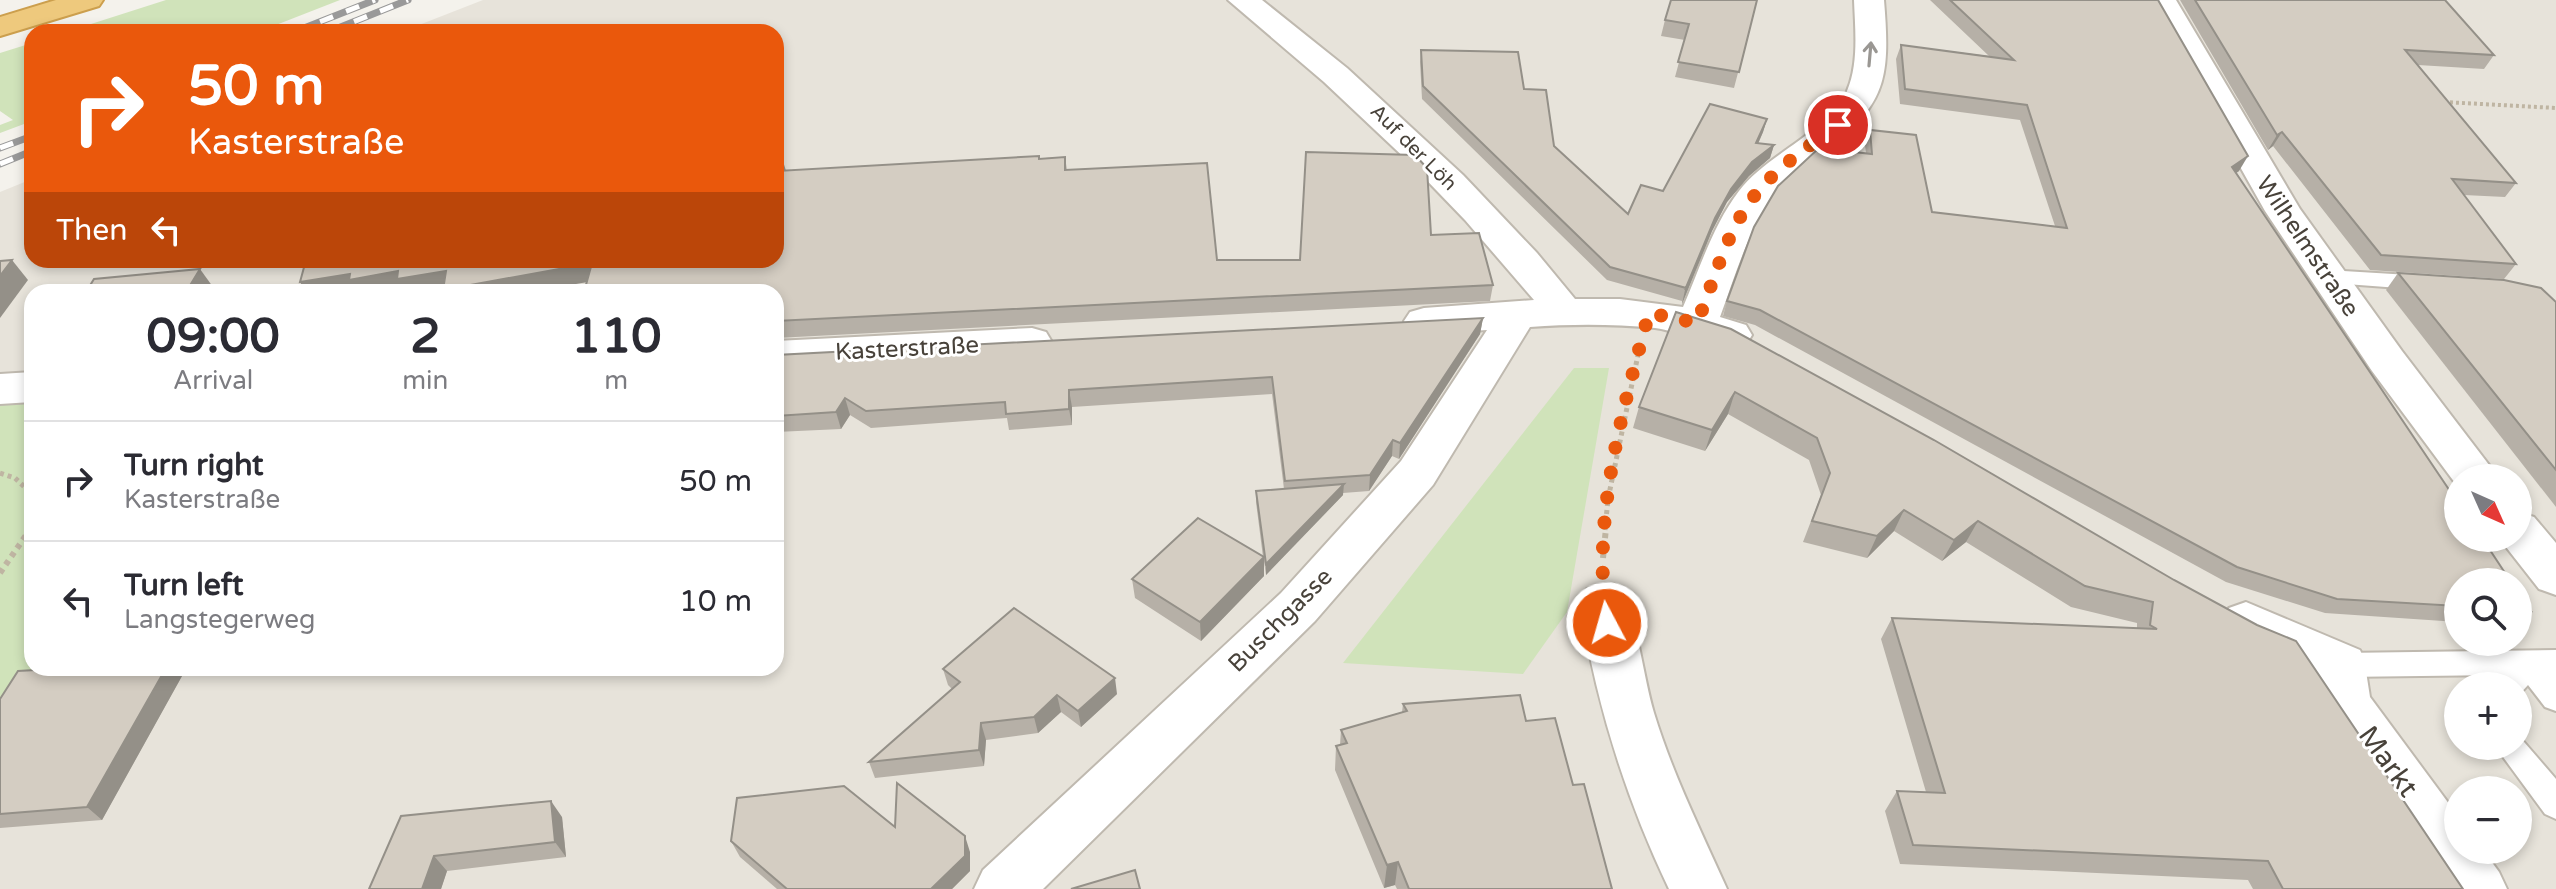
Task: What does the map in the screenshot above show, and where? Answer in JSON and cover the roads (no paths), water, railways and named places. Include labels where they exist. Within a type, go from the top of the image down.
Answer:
[{"type":"highway","points":[[0,27],[88,0]]},
{"type":"street","name":"Auf der Löh","points":[[1243,0],[1358,93],[1416,145],[1525,263],[1565,314]]},
{"type":"street","points":[[1697,323],[1735,229],[1754,196],[1780,170],[1838,125],[1863,93],[1872,50],[1869,0]]},
{"type":"street","name":"Wilhelmstraße","points":[[2161,0],[2253,165],[2327,277],[2466,464]]},
{"type":"street","points":[[1390,323],[1649,313],[1697,323],[1765,352]]},
{"type":"street","name":"Buschgasse","points":[[1003,889],[1318,585],[1417,473],[1516,317]]},
{"type":"street","name":"Kasterstraße","points":[[784,355],[1075,340]]},
{"type":"street","points":[[0,389],[24,388]]},
{"type":"street","points":[[2532,547],[2556,576]]},
{"type":"street","points":[[2205,601],[2259,629],[2342,665]]},
{"type":"street","points":[[1604,603],[1610,642],[1634,734],[1698,889]]},
{"type":"street","name":"Markt","points":[[2342,665],[2347,703],[2481,889]]},
{"type":"lane","points":[[2327,277],[2447,284]]},
{"type":"lane","points":[[2342,665],[2531,670],[2556,698]]},
{"type":"lane","points":[[2522,760],[2556,804]]},
{"type":"railway","points":[[314,24],[375,0]]},
{"type":"railway","points":[[348,24],[408,0]]},
{"type":"railway","points":[[0,148],[24,139]]},
{"type":"railway","points":[[0,164],[24,154]]}]
